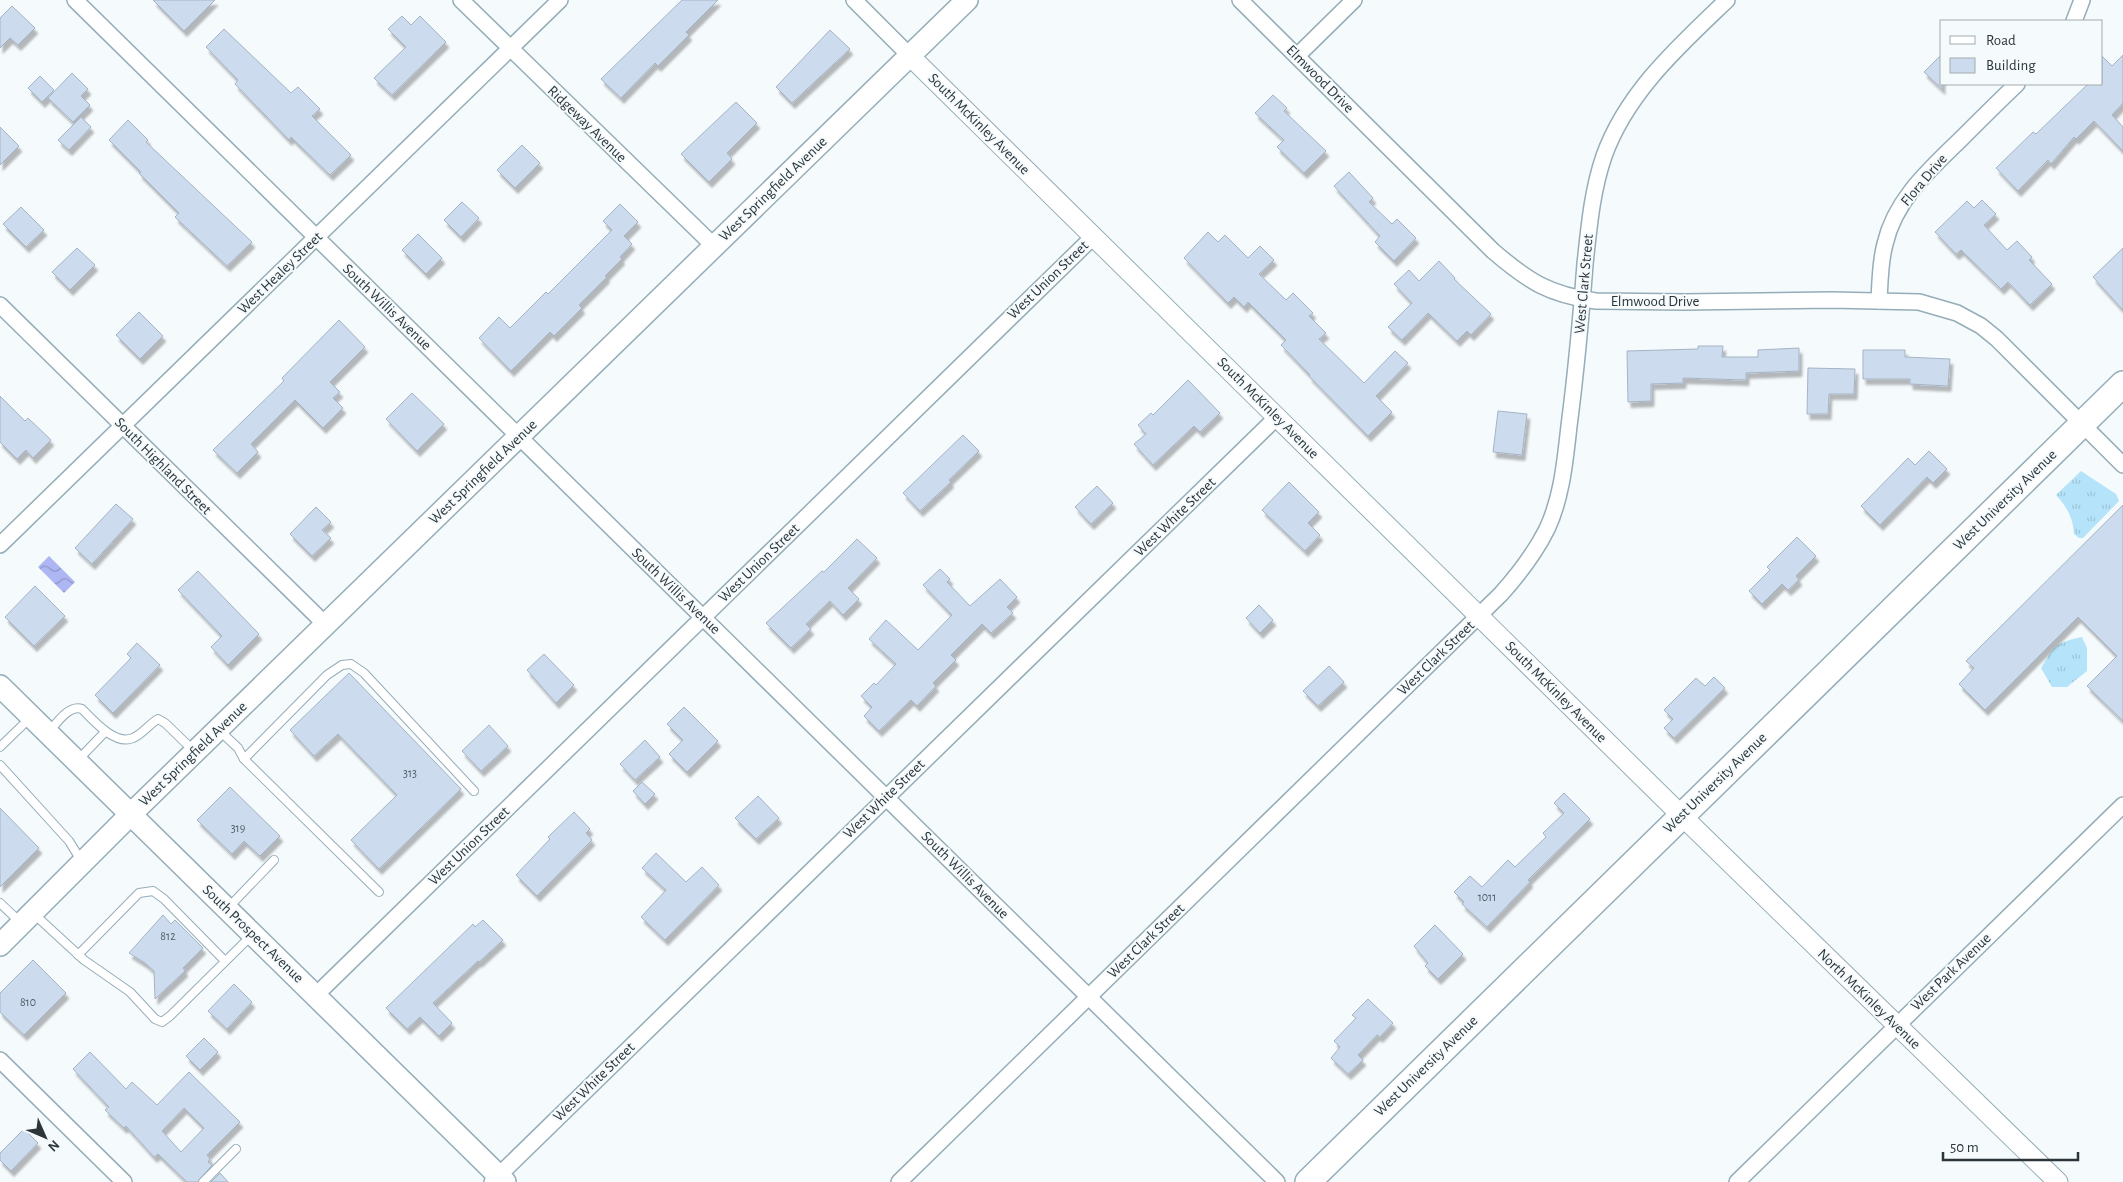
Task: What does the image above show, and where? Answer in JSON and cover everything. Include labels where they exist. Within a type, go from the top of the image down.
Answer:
[{"type":"main road","name":"West Springfield Avenue","points":[[0,945],[130,815],[967,0]]},
{"type":"main road","name":"West University Avenue","points":[[1308,1182],[2123,384]]},
{"type":"main road","name":"South Prospect Avenue","points":[[0,686],[316,995],[498,1180]]},
{"type":"street","name":"South Willis Avenue","points":[[75,0],[1277,1182]]},
{"type":"street","name":"Ridgeway Avenue","points":[[461,0],[714,246]]},
{"type":"street","name":"West Healey Street","points":[[0,545],[560,0]]},
{"type":"street","name":"South McKinley Avenue","points":[[854,0],[1682,816]]},
{"type":"street","name":"Elmwood Drive","points":[[1240,0],[1493,251],[1516,271],[1538,286],[1557,294],[1582,299],[1684,302],[1879,301],[1919,302],[1932,305],[1957,313],[1981,326],[1997,339],[2123,465]]},
{"type":"street","points":[[1297,56],[1354,0]]},
{"type":"street","name":"West Clark Street","points":[[899,1182],[1479,616],[1501,594],[1531,558],[1547,529],[1556,504],[1563,473],[1594,190],[1604,155],[1618,125],[1636,95],[1654,73],[1727,0]]},
{"type":"street","points":[[2074,20],[2082,0]]},
{"type":"street","name":"Flora Drive","points":[[1879,301],[1885,243],[1893,220],[1908,195],[1926,173],[2016,85]]},
{"type":"street","name":"West Union Street","points":[[316,995],[1094,236]]},
{"type":"street","name":"South Highland Street","points":[[0,305],[326,625]]},
{"type":"street","name":"West White Street","points":[[498,1180],[886,797],[1277,417]]},
{"type":"street","name":"West Park Avenue","points":[[1737,1182],[2123,805]]},
{"type":"street","name":"North McKinley Avenue","points":[[1682,816],[2058,1182]]},
{"type":"street","points":[[0,1060],[124,1182]]},
{"type":"lane","points":[[244,759],[328,675],[342,665],[351,664],[364,673],[474,791]]},
{"type":"lane","points":[[48,733],[70,710],[77,707],[82,709],[105,732],[128,740],[135,738],[158,719],[165,723],[195,752]]},
{"type":"lane","points":[[0,747],[31,717]]},
{"type":"lane","points":[[219,730],[238,748],[244,759],[379,892]]},
{"type":"lane","points":[[76,761],[105,732]]},
{"type":"lane","points":[[0,765],[69,841],[83,864]]},
{"type":"lane","points":[[227,909],[274,860]]},
{"type":"lane","points":[[78,955],[139,893],[153,891],[164,899],[225,961]]},
{"type":"lane","points":[[0,903],[27,918],[130,992],[155,1018],[162,1022],[253,934]]},
{"type":"lane","points":[[203,1182],[236,1150]]},
{"type":"green space","points":[[2081,471],[2116,494],[2119,501],[2083,538],[2079,538],[2074,534],[2069,513],[2056,495]]},
{"type":"green space","points":[[2082,637],[2087,648],[2087,671],[2067,687],[2052,687],[2041,668],[2057,646],[2066,641]]},
{"type":"water","points":[[49,556],[75,582],[64,593],[38,567]]},
{"type":"building","points":[[153,0],[215,0],[184,31]]},
{"type":"building","points":[[682,0],[718,0],[686,32],[689,35],[658,66],[655,63],[621,98],[601,79]]},
{"type":"building","points":[[12,6],[35,28],[18,45],[10,38],[0,48],[0,18]]},
{"type":"building","points":[[402,16],[411,25],[420,16],[446,42],[392,95],[374,78],[406,47],[388,29]]},
{"type":"building","points":[[224,29],[291,93],[298,87],[320,109],[312,116],[351,155],[330,175],[291,137],[289,140],[235,84],[238,80],[206,47]]},
{"type":"building","points":[[830,30],[850,49],[792,103],[776,87]]},
{"type":"building","points":[[2123,55],[2123,103],[2112,115],[2123,127],[2123,151],[2094,121],[2076,139],[2074,137],[2051,164],[2048,160],[2018,191],[1996,168],[2033,132],[2036,134],[2087,85],[2103,85],[2103,57],[2112,66]]},
{"type":"building","points":[[1940,56],[1940,85],[1942,85],[1942,89],[1924,72]]},
{"type":"building","points":[[72,73],[88,89],[81,96],[90,105],[73,122],[48,98]]},
{"type":"building","points":[[40,76],[54,90],[42,102],[28,88]]},
{"type":"building","points":[[1273,95],[1287,108],[1284,111],[1326,151],[1304,173],[1277,147],[1284,140],[1255,113]]},
{"type":"building","points":[[736,102],[757,123],[727,153],[732,159],[709,182],[681,154]]},
{"type":"building","points":[[81,117],[91,127],[69,150],[58,140]]},
{"type":"building","points":[[128,120],[148,140],[146,142],[252,242],[227,266],[175,217],[179,213],[109,140]]},
{"type":"building","points":[[0,127],[19,146],[0,165]]},
{"type":"building","points":[[522,145],[540,163],[515,188],[497,170]]},
{"type":"building","points":[[1349,172],[1373,198],[1369,202],[1392,224],[1397,219],[1416,238],[1394,261],[1375,242],[1380,236],[1334,186]]},
{"type":"building","points":[[1982,200],[1996,214],[1984,225],[2007,250],[2017,241],[2032,257],[2029,260],[2052,284],[2030,305],[2008,282],[2001,289],[1961,250],[1956,254],[1935,232],[1967,201],[1974,208]]},
{"type":"building","points":[[462,202],[479,218],[461,237],[444,220]]},
{"type":"building","points":[[620,204],[638,222],[624,236],[632,244],[620,257],[622,259],[605,276],[607,277],[579,305],[582,308],[554,336],[550,332],[511,371],[479,338],[499,317],[510,328],[546,292],[548,294],[612,230],[603,221]]},
{"type":"building","points":[[21,207],[44,230],[26,247],[3,224]]},
{"type":"building","points":[[1208,232],[1218,242],[1225,235],[1248,258],[1260,246],[1274,260],[1259,274],[1286,300],[1293,293],[1313,313],[1309,316],[1326,333],[1319,339],[1364,383],[1395,351],[1408,363],[1376,396],[1392,412],[1368,436],[1281,345],[1286,340],[1248,302],[1244,307],[1234,297],[1228,303],[1184,258]]},
{"type":"building","points":[[418,234],[442,258],[426,274],[402,250]]},
{"type":"building","points":[[77,248],[95,265],[70,290],[52,272]]},
{"type":"building","points":[[2123,248],[2123,310],[2093,277]]},
{"type":"building","points":[[1439,261],[1454,279],[1491,314],[1471,335],[1467,331],[1457,341],[1428,313],[1402,340],[1388,327],[1412,303],[1394,284],[1409,270],[1419,281]]},
{"type":"building","points":[[139,312],[163,336],[140,359],[116,335]]},
{"type":"building","points":[[339,320],[365,347],[330,382],[340,392],[333,398],[343,408],[323,428],[295,400],[251,444],[258,452],[237,473],[213,450],[284,381],[282,378]]},
{"type":"building","points":[[1698,346],[1723,346],[1722,357],[1758,357],[1758,350],[1799,348],[1799,371],[1746,373],[1746,380],[1683,378],[1683,383],[1651,384],[1651,401],[1628,402],[1627,351],[1698,349]]},
{"type":"building","points":[[1863,350],[1905,350],[1905,357],[1950,359],[1948,386],[1910,384],[1910,379],[1863,379]]},
{"type":"building","points":[[1808,368],[1855,369],[1854,394],[1829,394],[1828,414],[1807,414]]},
{"type":"building","points":[[1188,380],[1220,413],[1200,432],[1194,426],[1153,465],[1134,444],[1146,434],[1138,425],[1151,413],[1153,415]]},
{"type":"building","points":[[412,393],[444,424],[417,451],[386,419]]},
{"type":"building","points":[[0,396],[25,421],[28,418],[51,440],[33,458],[26,450],[17,459],[0,442]]},
{"type":"building","points":[[1498,411],[1527,414],[1522,455],[1493,452]]},
{"type":"building","points":[[963,435],[979,451],[949,480],[951,482],[920,511],[903,493]]},
{"type":"building","points":[[1929,451],[1947,469],[1933,483],[1927,477],[1880,525],[1861,506],[1908,458],[1915,465]]},
{"type":"building","points":[[1289,482],[1319,512],[1308,523],[1320,535],[1305,551],[1262,510]]},
{"type":"building","points":[[1097,486],[1113,503],[1091,524],[1075,507]]},
{"type":"building","points":[[116,504],[133,519],[92,564],[75,548]]},
{"type":"building","points":[[2123,505],[2123,721],[2087,686],[2117,656],[2078,617],[1985,710],[1959,684],[1974,668],[1966,661]]},
{"type":"building","points":[[316,507],[331,522],[322,530],[331,538],[312,556],[290,534]]},
{"type":"building","points":[[1797,537],[1816,556],[1796,576],[1799,580],[1788,590],[1782,584],[1762,604],[1749,591],[1770,570],[1767,567]]},
{"type":"building","points":[[857,539],[877,558],[848,588],[859,599],[843,615],[830,601],[806,624],[811,629],[791,648],[766,623],[822,571],[824,572]]},
{"type":"building","points":[[940,569],[950,579],[947,582],[970,606],[1000,579],[1017,597],[1007,607],[1013,613],[991,633],[982,624],[951,655],[956,660],[933,683],[936,686],[917,706],[911,700],[879,731],[864,716],[872,707],[861,696],[874,683],[876,685],[896,664],[869,639],[886,620],[918,650],[952,615],[923,585]]},
{"type":"building","points":[[198,571],[259,634],[228,665],[211,647],[222,636],[178,590]]},
{"type":"building","points":[[35,586],[65,616],[34,646],[5,617]]},
{"type":"building","points":[[1259,605],[1273,620],[1260,633],[1246,618]]},
{"type":"building","points":[[137,643],[160,665],[113,713],[95,695],[131,658],[127,654]]},
{"type":"building","points":[[544,654],[574,685],[556,703],[527,670]]},
{"type":"building","points":[[1329,666],[1344,682],[1318,706],[1303,691]]},
{"type":"building","points":[[349,673],[461,789],[379,869],[351,840],[397,795],[338,734],[314,756],[290,730]]},
{"type":"building","points":[[1714,677],[1725,688],[1674,738],[1664,728],[1673,719],[1664,710],[1696,678],[1705,686]]},
{"type":"building","points":[[684,707],[718,741],[687,772],[669,754],[683,740],[667,724]]},
{"type":"building","points":[[489,725],[508,746],[481,771],[462,751]]},
{"type":"building","points":[[645,740],[660,757],[635,780],[620,764]]},
{"type":"building","points":[[642,782],[655,794],[645,804],[633,791]]},
{"type":"building","points":[[230,787],[280,836],[260,856],[244,841],[232,854],[197,820]]},
{"type":"building","points":[[1564,793],[1590,819],[1528,880],[1530,882],[1487,927],[1462,904],[1464,902],[1454,892],[1470,876],[1482,887],[1508,860],[1515,867],[1546,837],[1543,833],[1564,813],[1554,803]]},
{"type":"building","points":[[758,796],[779,818],[756,839],[735,818]]},
{"type":"building","points":[[0,808],[39,848],[0,887]]},
{"type":"building","points":[[574,812],[590,829],[586,833],[592,840],[537,896],[516,875],[550,839],[548,837]]},
{"type":"building","points":[[656,853],[686,882],[702,867],[719,885],[665,940],[641,917],[666,890],[642,868]]},
{"type":"building","points":[[163,915],[171,924],[175,920],[203,948],[183,968],[185,971],[155,999],[154,971],[129,953]]},
{"type":"building","points":[[483,920],[503,940],[433,1003],[452,1023],[439,1036],[420,1017],[407,1029],[386,1008],[473,924],[475,927]]},
{"type":"building","points":[[1435,925],[1463,954],[1438,979],[1425,966],[1428,963],[1414,946]]},
{"type":"building","points":[[33,960],[66,993],[24,1035],[0,1012],[0,993]]},
{"type":"building","points":[[234,984],[252,1002],[227,1029],[208,1011]]},
{"type":"building","points":[[1368,999],[1393,1023],[1380,1037],[1377,1035],[1358,1055],[1363,1060],[1348,1074],[1331,1058],[1340,1047],[1334,1041],[1356,1018],[1352,1015]]},
{"type":"building","points":[[204,1038],[218,1052],[200,1070],[186,1056]]},
{"type":"building","points":[[90,1052],[126,1089],[132,1082],[157,1105],[189,1072],[240,1122],[207,1155],[210,1159],[208,1162],[212,1165],[198,1182],[187,1182],[158,1154],[154,1157],[126,1126],[124,1128],[105,1110],[109,1107],[73,1069]],"holes":[[[184,1108],[204,1128],[181,1152],[162,1131]]]},
{"type":"building","points":[[24,1129],[38,1143],[11,1171],[0,1160],[0,1153]]},
{"type":"building","points":[[220,1173],[228,1182],[211,1182]]}]
